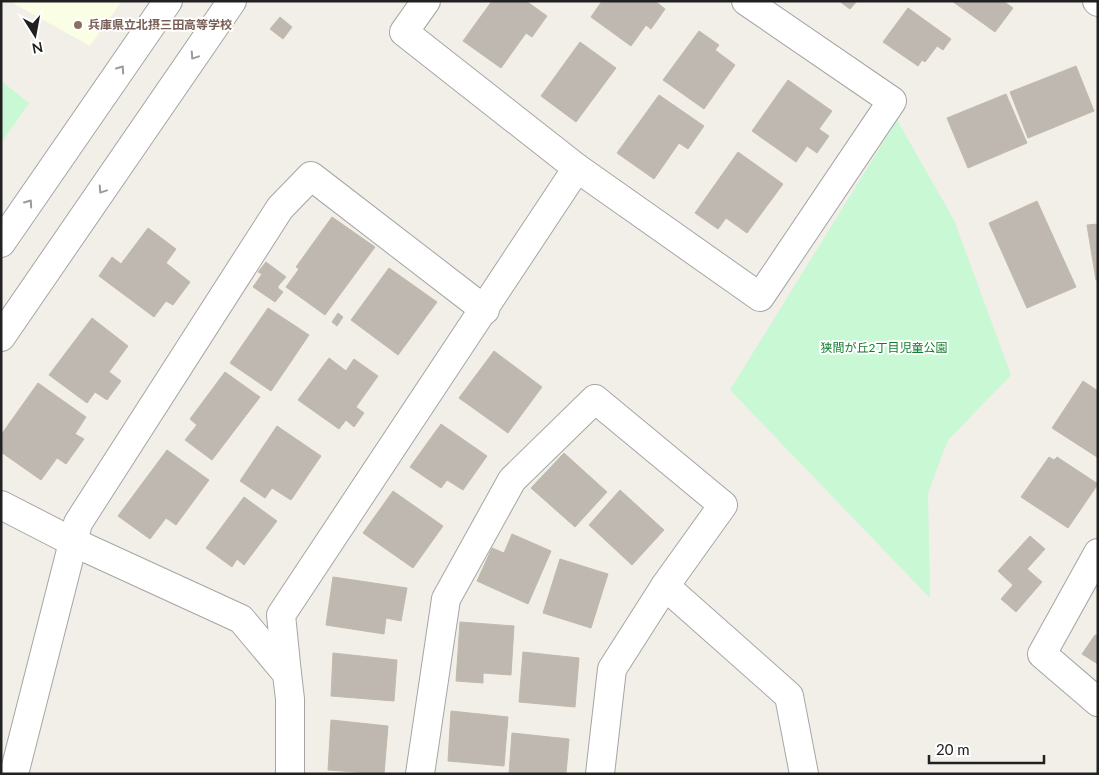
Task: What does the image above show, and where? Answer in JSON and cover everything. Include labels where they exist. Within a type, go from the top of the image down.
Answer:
[{"type":"street","points":[[1,243],[168,1]]},
{"type":"street","points":[[1,337],[232,1]]},
{"type":"street","points":[[426,1],[404,32],[577,168],[760,297],[892,102],[746,1]]},
{"type":"street","points":[[290,774],[290,699],[281,615],[485,310],[577,168]]},
{"type":"street","points":[[14,774],[78,523],[274,216],[311,176],[485,310]]},
{"type":"street","points":[[420,774],[446,599],[512,480],[595,399],[723,505],[665,586],[612,669],[600,774]]},
{"type":"street","points":[[1,505],[73,542],[241,619],[287,674]]},
{"type":"street","points":[[1098,553],[1042,654],[1098,702]]},
{"type":"street","points":[[665,586],[789,696],[804,774]]},
{"type":"shaded area","name":"兵庫県立北摂三田高等学校","points":[[1,1],[122,1],[90,46],[11,2],[1,3]]},
{"type":"green space","points":[[1,81],[29,103],[1,143]]},
{"type":"green space","name":"狭間が丘2丁目児童公園","points":[[897,120],[954,220],[1011,375],[948,440],[928,493],[930,598],[730,390]]},
{"type":"building","points":[[492,1],[526,1],[547,16],[532,37],[526,33],[501,68],[463,41]]},
{"type":"building","points":[[602,1],[655,1],[665,9],[651,29],[646,25],[631,46],[591,17]]},
{"type":"building","points":[[839,1],[857,1],[850,9]]},
{"type":"building","points":[[952,1],[1003,1],[1013,8],[995,32]]},
{"type":"building","points":[[908,8],[951,39],[943,50],[937,46],[925,62],[922,60],[918,66],[883,42]]},
{"type":"building","points":[[280,17],[292,27],[283,39],[270,29]]},
{"type":"building","points":[[699,31],[719,45],[715,50],[735,65],[704,109],[663,80]]},
{"type":"building","points":[[580,42],[616,68],[576,122],[541,96]]},
{"type":"building","points":[[1076,66],[1094,111],[1028,138],[1010,92]]},
{"type":"building","points":[[788,80],[832,111],[819,129],[829,136],[817,153],[807,146],[796,162],[752,131]]},
{"type":"building","points":[[1006,94],[1027,143],[968,168],[947,118]]},
{"type":"building","points":[[659,95],[704,126],[688,149],[679,143],[654,179],[617,153]]},
{"type":"building","points":[[738,152],[783,184],[747,233],[726,218],[718,229],[695,213]]},
{"type":"building","points":[[1037,201],[1076,287],[1027,308],[989,223]]},
{"type":"building","points":[[332,217],[375,247],[325,315],[286,287],[299,269],[296,267]]},
{"type":"building","points":[[1098,224],[1098,280],[1096,280],[1087,225]]},
{"type":"building","points":[[148,228],[176,249],[166,263],[190,282],[173,305],[166,301],[154,317],[99,276],[112,257],[121,264]]},
{"type":"building","points":[[266,262],[286,277],[278,286],[283,292],[275,302],[253,287],[262,274],[258,272]]},
{"type":"building","points":[[389,268],[437,302],[398,355],[351,320]]},
{"type":"building","points":[[268,308],[309,335],[271,391],[230,363]]},
{"type":"building","points":[[338,313],[343,317],[337,326],[332,322]]},
{"type":"building","points":[[92,318],[128,346],[109,372],[121,381],[107,400],[95,392],[87,403],[49,375]]},
{"type":"building","points":[[494,351],[542,387],[508,433],[459,398]]},
{"type":"building","points":[[329,358],[346,371],[354,359],[378,376],[356,407],[364,413],[354,427],[346,420],[339,429],[298,400]]},
{"type":"building","points":[[225,372],[260,397],[212,460],[185,440],[197,425],[190,419]]},
{"type":"building","points":[[1083,381],[1098,391],[1097,457],[1052,428]]},
{"type":"building","points":[[38,383],[86,417],[75,434],[84,439],[66,464],[57,458],[41,480],[1,452],[1,435]]},
{"type":"building","points":[[441,424],[487,456],[463,490],[447,480],[441,488],[410,467]]},
{"type":"building","points":[[277,426],[321,456],[291,500],[272,488],[265,498],[240,481]]},
{"type":"building","points":[[167,450],[209,480],[176,525],[166,518],[150,539],[118,516]]},
{"type":"building","points":[[564,453],[607,492],[575,527],[531,488]]},
{"type":"building","points":[[1049,457],[1054,460],[1057,457],[1098,484],[1068,528],[1021,497]]},
{"type":"building","points":[[620,490],[664,530],[632,565],[589,525]]},
{"type":"building","points":[[393,491],[443,526],[413,568],[363,533]]},
{"type":"building","points":[[244,497],[277,521],[244,565],[237,559],[232,567],[206,548]]},
{"type":"building","points":[[512,534],[551,551],[528,604],[477,581],[492,548],[504,553]]},
{"type":"building","points":[[1030,536],[1045,549],[1027,569],[1042,582],[1016,612],[1001,599],[1013,585],[998,571]]},
{"type":"building","points":[[560,559],[608,574],[591,628],[543,613]]},
{"type":"building","points":[[333,577],[407,588],[401,621],[386,618],[384,634],[326,625]]},
{"type":"building","points":[[460,622],[514,626],[511,675],[483,673],[483,683],[456,681]]},
{"type":"building","points":[[1095,635],[1098,636],[1098,664],[1082,654]]},
{"type":"building","points":[[523,652],[579,658],[575,707],[519,702]]},
{"type":"building","points":[[333,653],[397,660],[394,701],[331,696]]},
{"type":"building","points":[[451,711],[508,717],[504,766],[448,761]]},
{"type":"building","points":[[331,720],[388,726],[384,774],[328,770]]},
{"type":"building","points":[[512,733],[569,739],[566,774],[509,774]]},
{"type":"place","name":"兵庫県立北摂三田高等学校","points":[[78,25]]}]
